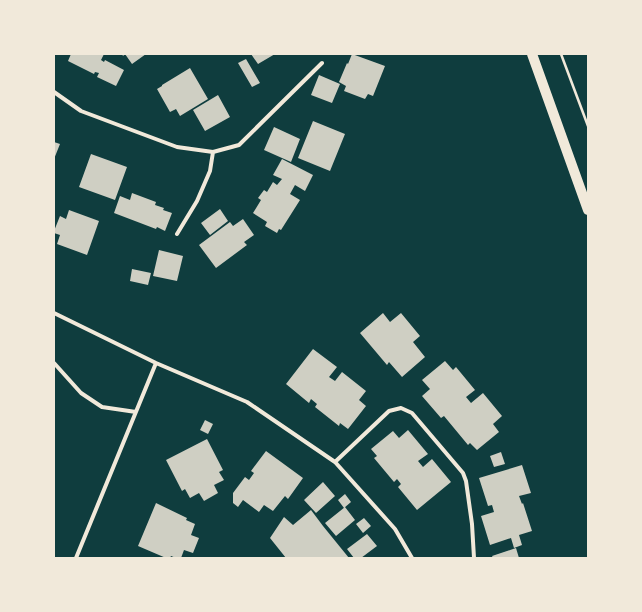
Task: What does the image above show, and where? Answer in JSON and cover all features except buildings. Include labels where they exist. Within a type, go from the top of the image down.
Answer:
[{"type":"main road","points":[[532,54],[588,210]]},
{"type":"street","points":[[54,92],[80,111],[177,147],[213,152],[239,145],[322,63]]},
{"type":"street","points":[[177,234],[197,201],[210,171],[213,152]]},
{"type":"street","points":[[54,313],[156,363],[247,402],[335,462],[395,529],[412,558]]},
{"type":"street","points":[[76,558],[156,363]]},
{"type":"street","points":[[54,364],[81,393],[102,407],[136,412]]},
{"type":"street","points":[[335,462],[389,411],[401,408],[412,413],[463,473],[466,481],[472,524],[474,558]]},
{"type":"path","points":[[561,54],[588,126]]}]
